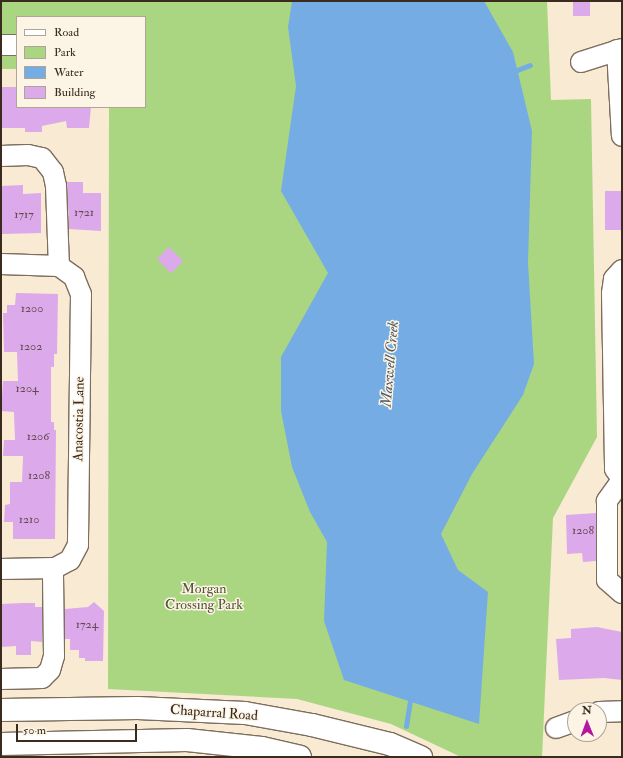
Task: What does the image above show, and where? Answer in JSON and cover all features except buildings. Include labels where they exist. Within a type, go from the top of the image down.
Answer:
[{"type":"main road","name":"Chaparral Road","points":[[1,710],[138,708],[245,713],[312,725],[390,744],[421,757]]},
{"type":"main road","name":"Chaparral Road","points":[[1,744],[187,740],[262,748],[300,757]]},
{"type":"street","points":[[1,45],[16,45]]},
{"type":"street","points":[[581,62],[620,50],[622,136]]},
{"type":"street","name":"Anacostia Lane","points":[[1,156],[28,156],[42,158],[53,172],[66,271],[81,294],[78,545],[62,564]]},
{"type":"street","points":[[1,264],[66,271]]},
{"type":"street","points":[[622,270],[614,279],[612,293],[618,374],[615,469],[622,480],[607,501],[607,580],[622,593]]},
{"type":"street","points":[[1,569],[62,564],[54,656],[50,670],[42,678],[1,679]]},
{"type":"street","points":[[607,712],[622,711]]},
{"type":"street","points":[[556,728],[567,724]]},
{"type":"green space","name":"Morgan Crossing Park","points":[[1,1],[547,1],[551,100],[591,99],[597,437],[553,518],[542,757],[461,757],[391,724],[297,699],[108,689],[109,108],[146,108],[146,16],[16,16],[16,69],[1,69]]},
{"type":"water","points":[[292,1],[484,1],[513,52],[532,131],[528,263],[534,364],[523,395],[472,474],[441,534],[458,570],[488,592],[479,724],[344,680],[324,621],[327,542],[310,512],[292,467],[281,411],[281,357],[328,273],[281,191],[296,86],[288,27]]},
{"type":"waterway","name":"Maxwell Creek","points":[[512,72],[530,65]]},
{"type":"waterway","name":"Maxwell Creek","points":[[406,726],[411,696]]}]
